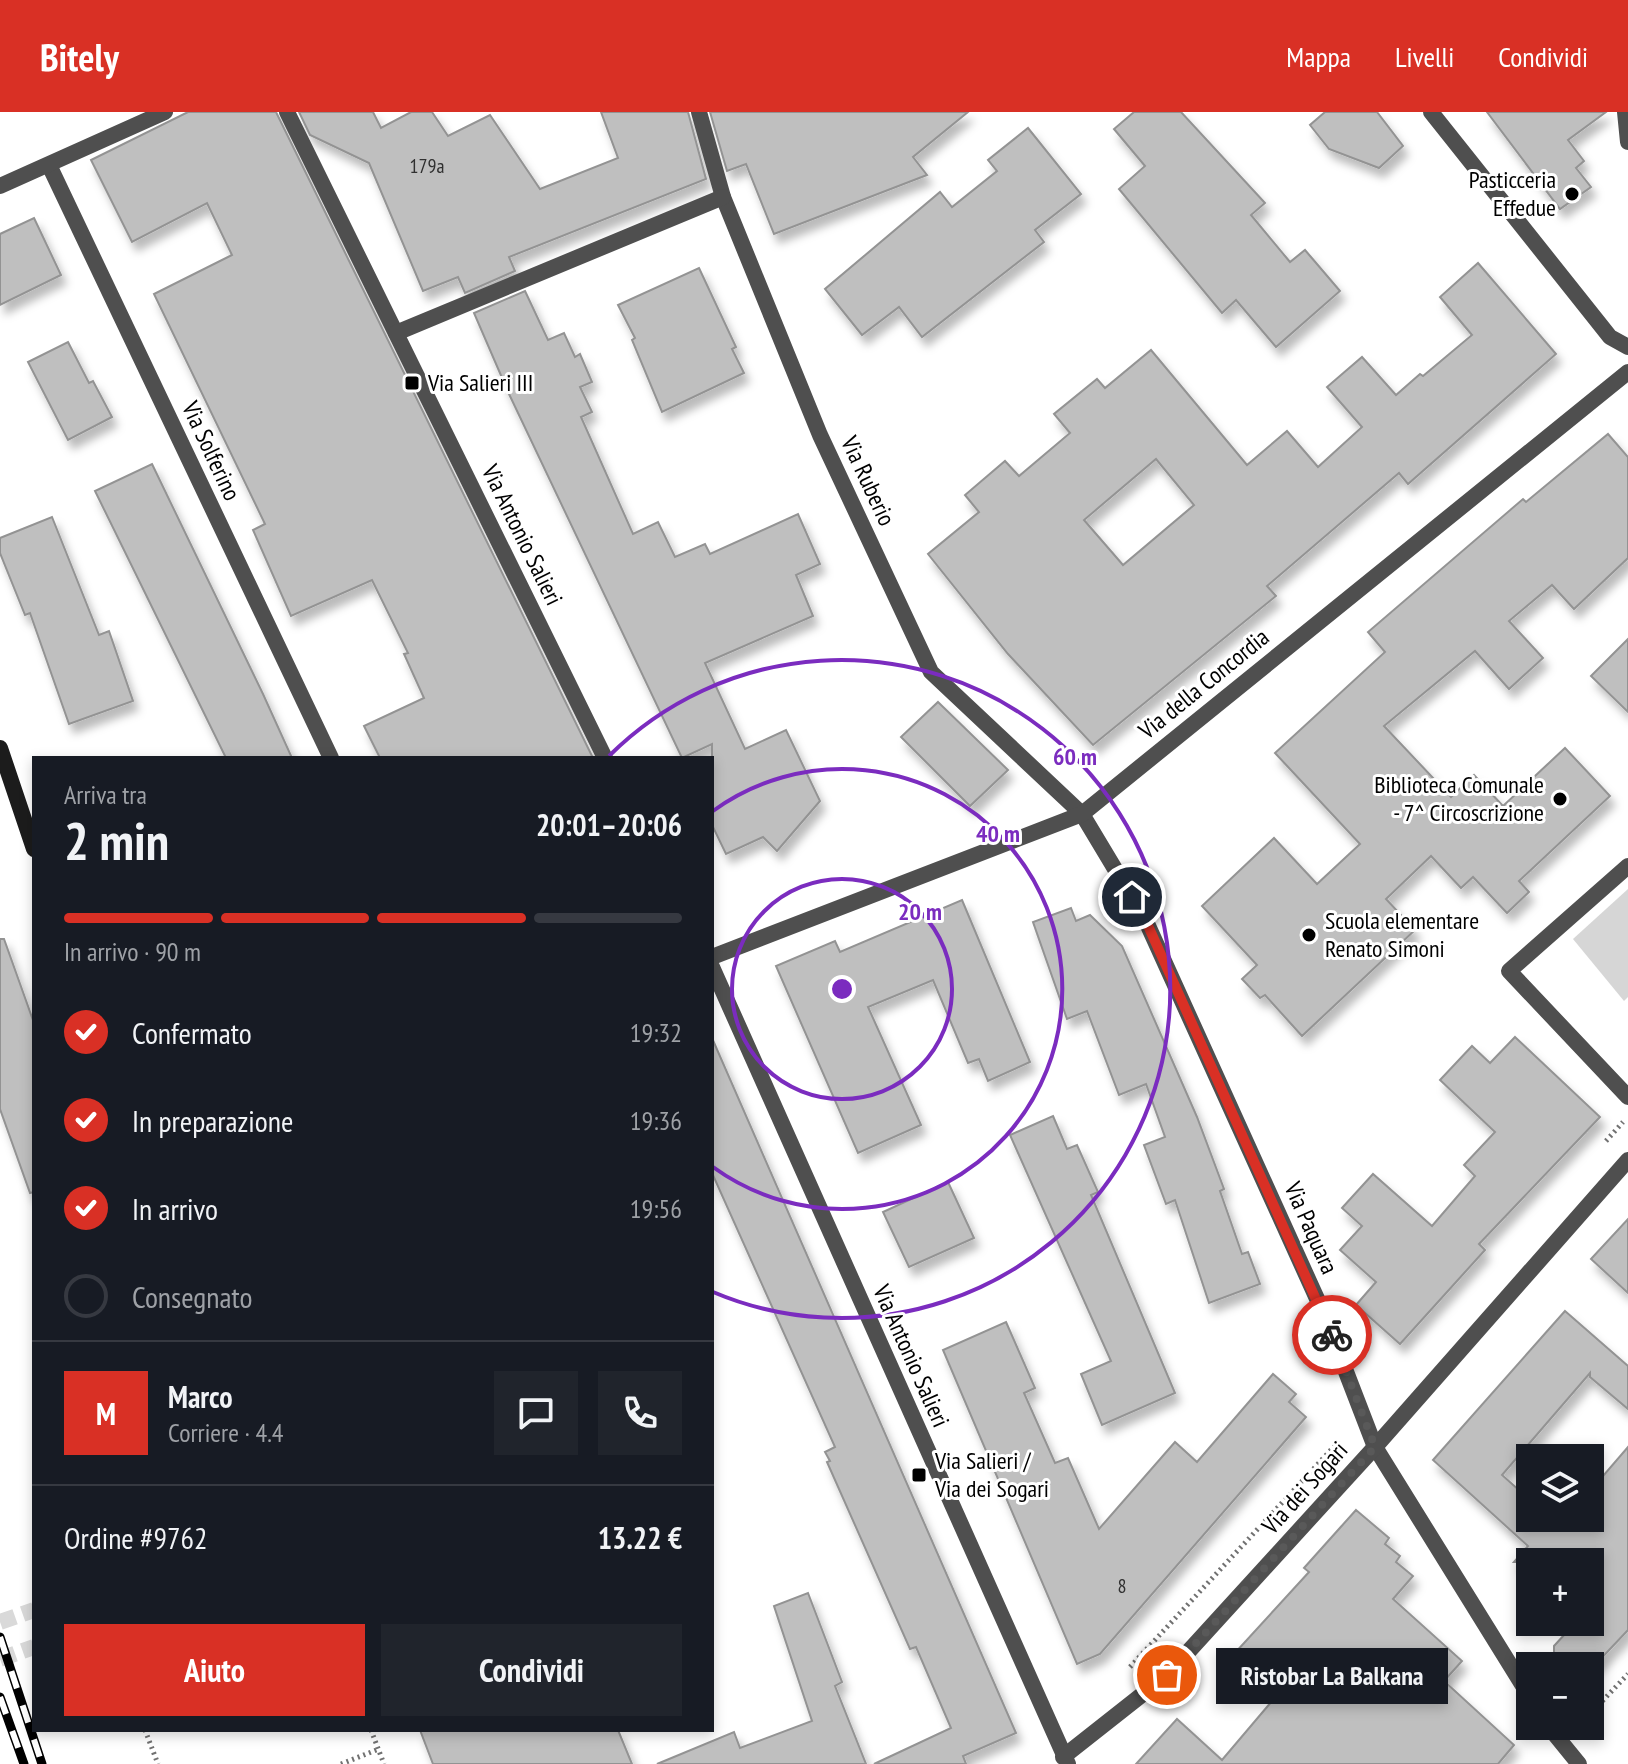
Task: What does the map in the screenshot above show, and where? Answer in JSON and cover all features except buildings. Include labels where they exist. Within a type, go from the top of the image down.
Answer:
[{"type":"street","points":[[0,186],[165,112]]},
{"type":"street","name":"Via Antonio Salieri","points":[[287,112],[604,756]]},
{"type":"street","name":"Via Ruberio","points":[[699,112],[723,197],[820,435],[931,672],[1082,814]]},
{"type":"street","points":[[1431,112],[1610,337],[1628,347]]},
{"type":"street","points":[[1625,112],[1628,142]]},
{"type":"street","name":"Via Solferino","points":[[49,165],[330,756]]},
{"type":"street","points":[[396,333],[723,197]]},
{"type":"street","name":"Via della Concordia","points":[[714,956],[1082,814],[1628,372]]},
{"type":"street","points":[[0,748],[32,843]]},
{"type":"street","name":"Via Paquara","points":[[1082,814],[1145,919],[1323,1312],[1375,1447],[1516,1674]]},
{"type":"street","points":[[1628,866],[1509,971],[1628,1097]]},
{"type":"street","name":"Via Antonio Salieri","points":[[714,971],[1066,1761]]},
{"type":"street","name":"Via dei Sogari","points":[[1066,1761],[1167,1675],[1375,1447],[1628,1160]]},
{"type":"street","points":[[1558,1740],[1579,1764]]},
{"type":"path","points":[[1123,1675],[1341,1439]]},
{"type":"path","points":[[1604,1699],[1628,1674]]},
{"type":"path","points":[[146,1732],[158,1764]]},
{"type":"path","points":[[372,1732],[384,1764]]},
{"type":"path","points":[[341,1764],[379,1749]]},
{"type":"shaded area","points":[[1628,889],[1628,997],[1624,1001],[1573,939]]},
{"type":"tunnel","points":[[0,1622],[32,1611]]},
{"type":"tunnel","points":[[0,1659],[32,1648]]},
{"type":"railway","points":[[0,1637],[42,1764]]},
{"type":"railway","points":[[0,1697],[24,1764]]},
{"type":"way so far","points":[[1167,1675],[1375,1447],[1332,1335]]},
{"type":"place","name":"Pasticceria Effedue","points":[[1572,194]]},
{"type":"place","name":"Via Salieri III","points":[[412,383]]},
{"type":"place","name":"Biblioteca Comunale - 7^ Circoscrizione","points":[[1560,799]]},
{"type":"place","name":"Scuola elementare Renato Simoni","points":[[1309,935]]},
{"type":"place","name":"Via Salieri / Via dei Sogari","points":[[919,1475]]},
{"type":"place","name":"Ristobar La Balkana","points":[[1167,1675]]},
{"type":"route","points":[[1132,897],[1145,919],[1332,1335]]}]
